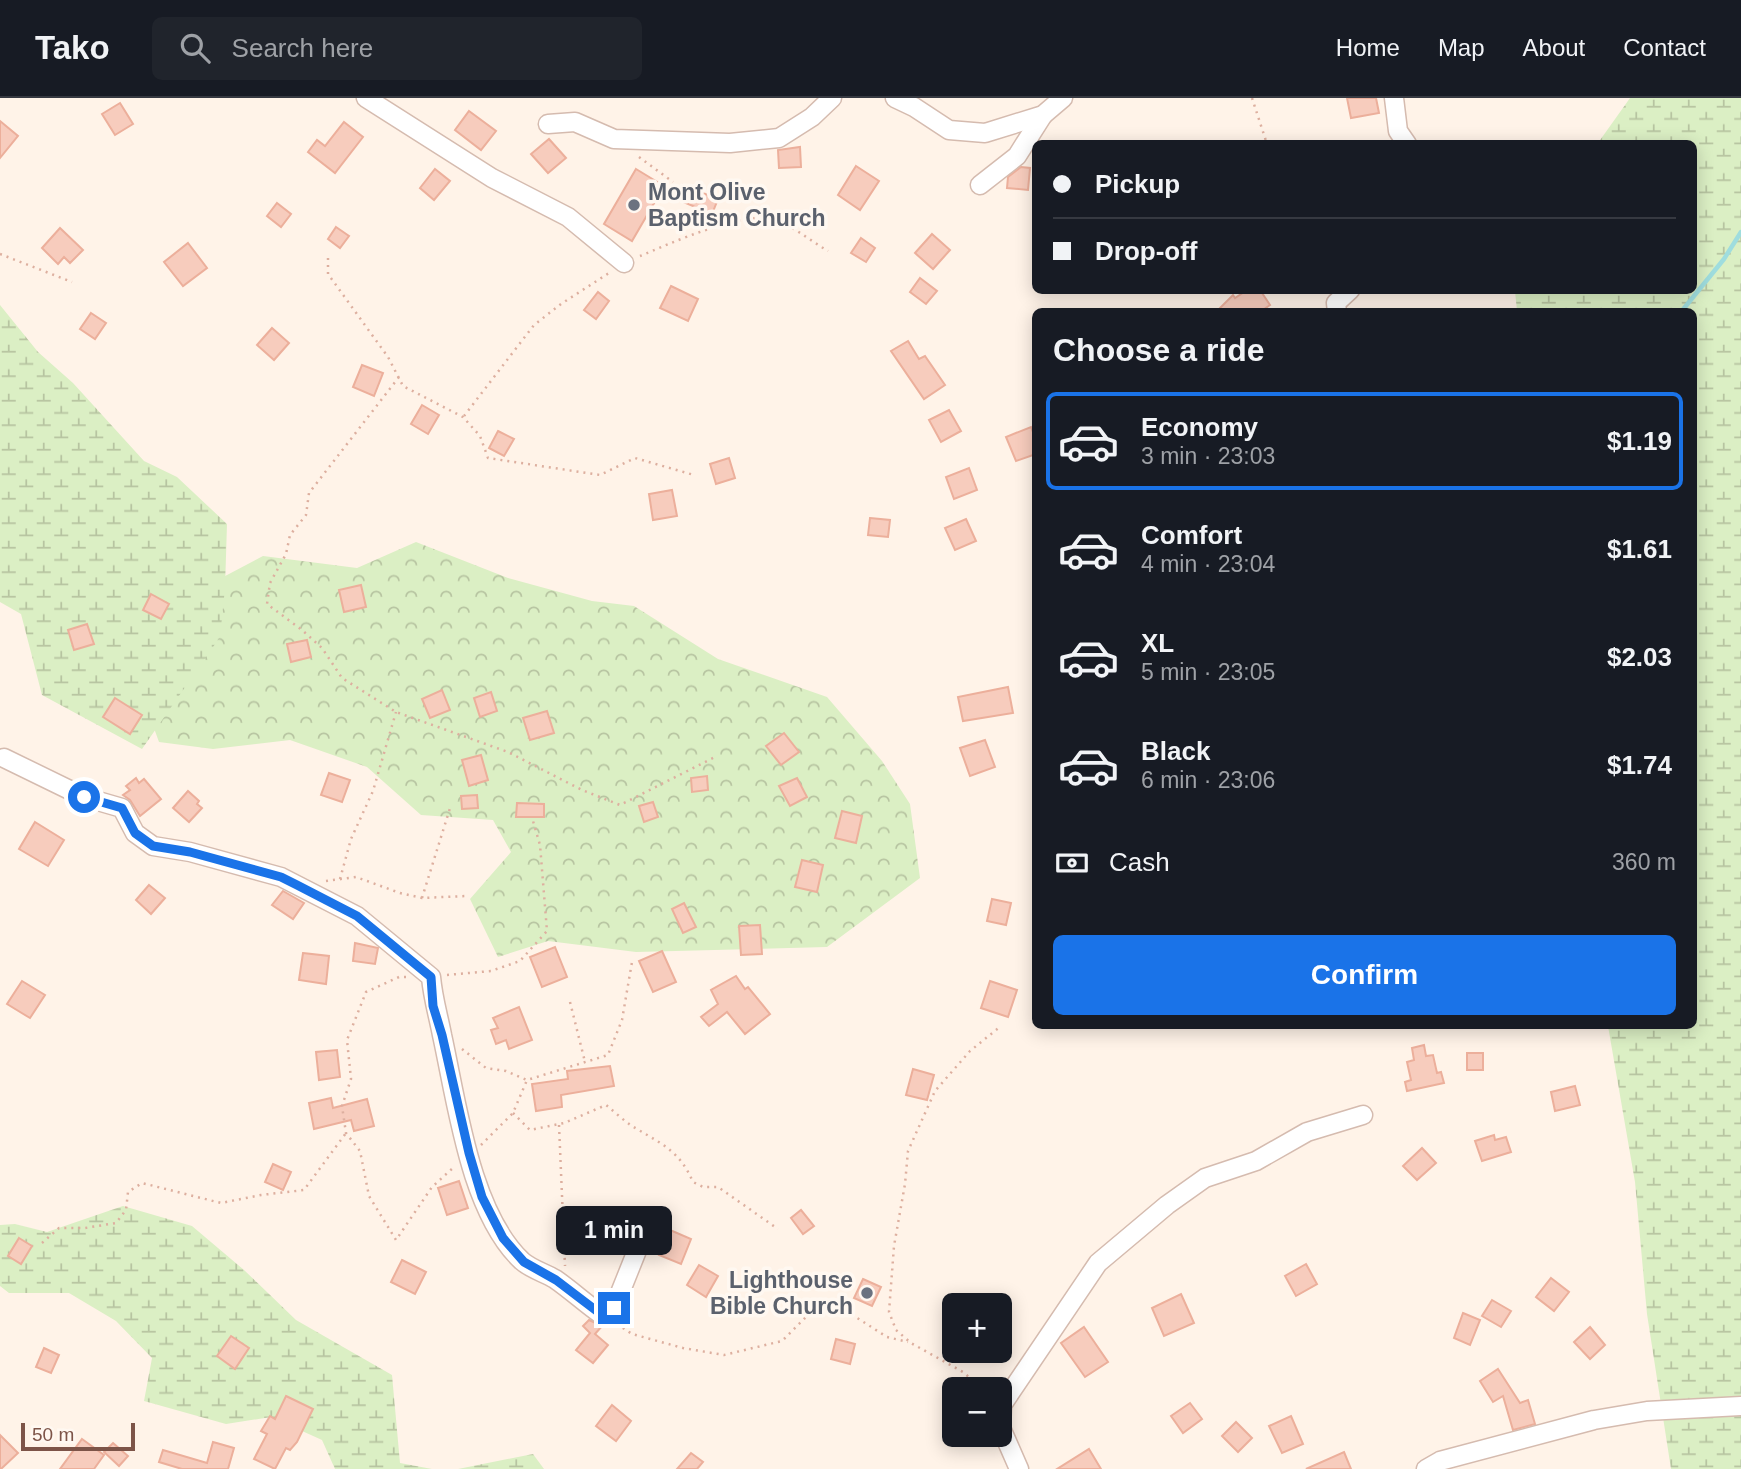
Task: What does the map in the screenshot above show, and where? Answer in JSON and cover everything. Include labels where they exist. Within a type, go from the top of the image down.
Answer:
[{"type":"street","points":[[366,98],[492,178],[568,217],[624,263]]},
{"type":"street","points":[[548,124],[575,122],[614,139],[730,143],[779,138],[812,117],[831,98]]},
{"type":"street","points":[[895,98],[949,130],[985,133],[1044,115]]},
{"type":"street","points":[[980,185],[1017,156],[1044,115],[1063,98]]},
{"type":"street","points":[[1394,98],[1398,131],[1404,140]]},
{"type":"street","points":[[1337,308],[1336,303],[1346,294]]},
{"type":"street","points":[[4,758],[84,797],[122,808],[135,833],[153,846],[190,852],[281,877],[357,916],[431,977],[433,1006],[469,1153],[482,1197],[503,1238],[524,1262],[556,1280],[602,1315],[614,1308],[638,1248]]},
{"type":"street","points":[[1019,1469],[1001,1428],[1002,1405],[1098,1263],[1167,1205],[1205,1178],[1256,1161],[1307,1132],[1363,1115]]},
{"type":"street","points":[[1426,1469],[1440,1461],[1594,1420],[1647,1411],[1741,1406]]},
{"type":"path","points":[[1252,98],[1266,140]]},
{"type":"path","points":[[614,139],[673,182]]},
{"type":"path","points":[[463,417],[534,325],[624,263],[716,226],[754,219],[774,219],[828,251]]},
{"type":"path","points":[[0,254],[72,282]]},
{"type":"path","points":[[328,258],[328,274],[388,357],[403,386],[463,417],[480,436],[488,458],[600,475],[635,458],[694,475]]},
{"type":"path","points":[[399,377],[309,493],[306,515],[290,535],[286,554],[270,583],[267,604],[322,648],[342,678],[396,712],[508,752],[582,790],[620,805],[715,757]]},
{"type":"path","points":[[340,879],[351,839],[373,791],[396,712]]},
{"type":"path","points":[[422,898],[451,805]]},
{"type":"path","points":[[527,1080],[513,1113],[490,1137],[432,1187],[396,1240],[369,1196],[360,1151],[346,1133],[342,1106],[351,1079],[347,1040],[366,992],[399,977],[491,971],[520,961],[547,932],[540,845],[533,821]]},
{"type":"path","points":[[297,885],[356,877],[422,898],[466,896]]},
{"type":"path","points":[[442,1035],[486,1068],[506,1071],[527,1080],[608,1055],[622,1020],[632,962]]},
{"type":"path","points":[[570,1002],[585,1062]]},
{"type":"path","points":[[969,1377],[911,1343],[896,1329],[889,1312],[894,1246],[908,1151],[936,1091],[971,1051],[1001,1026]]},
{"type":"path","points":[[513,1113],[530,1130],[559,1125],[606,1105],[636,1129],[657,1139],[686,1165],[693,1182],[703,1187],[718,1187],[778,1228]]},
{"type":"path","points":[[559,1125],[568,1290]]},
{"type":"path","points":[[42,1242],[59,1228],[116,1223],[126,1210],[128,1192],[142,1183],[221,1203],[304,1190],[346,1133]]},
{"type":"path","points":[[602,1315],[632,1334],[724,1355],[782,1342],[818,1305],[840,1307],[887,1337],[911,1343]]},
{"type":"green space","points":[[1630,98],[1741,98],[1741,1469],[1671,1469],[1647,1314],[1635,1182],[1609,1029],[1697,1029],[1697,308],[1517,308],[1515,294],[1697,294],[1697,140],[1600,140]]},
{"type":"green space","points":[[0,305],[38,352],[73,383],[144,461],[177,477],[227,524],[220,637],[142,749],[42,695],[21,614],[0,602]]},
{"type":"green space","points":[[416,542],[508,578],[592,601],[634,606],[718,659],[827,697],[882,761],[910,804],[920,878],[827,947],[636,952],[548,941],[498,957],[470,899],[511,852],[493,820],[421,815],[367,767],[290,740],[213,749],[159,742],[138,684],[172,604],[263,556],[357,568]]},
{"type":"green space","points":[[123,1206],[192,1226],[244,1270],[296,1320],[392,1375],[400,1463],[432,1469],[335,1469],[322,1440],[271,1417],[226,1424],[144,1401],[152,1358],[116,1321],[69,1293],[9,1293],[0,1286],[0,1225],[15,1224],[47,1232]]},
{"type":"green space","points":[[533,1454],[544,1469],[458,1469]]},
{"type":"building","points":[[1347,98],[1376,98],[1379,113],[1351,118]]},
{"type":"building","points":[[120,103],[133,124],[115,135],[102,114]]},
{"type":"building","points":[[469,111],[496,131],[481,150],[455,130]]},
{"type":"building","points":[[0,121],[18,136],[0,158]]},
{"type":"building","points":[[344,122],[363,137],[335,173],[308,152],[317,140],[325,146]]},
{"type":"building","points":[[549,139],[566,158],[548,173],[531,154]]},
{"type":"building","points":[[800,147],[801,167],[779,168],[778,150]]},
{"type":"building","points":[[856,166],[879,181],[860,210],[838,195]]},
{"type":"building","points":[[1021,167],[1030,168],[1028,190],[1007,188],[1008,177]]},
{"type":"building","points":[[435,169],[450,181],[434,200],[420,188]]},
{"type":"building","name":"Mont Olive Baptism Church","points":[[636,169],[664,186],[632,241],[604,224]]},
{"type":"building","points":[[683,185],[718,199],[712,214],[676,199]]},
{"type":"building","points":[[277,203],[291,214],[281,227],[267,216]]},
{"type":"building","points":[[336,227],[349,236],[340,248],[328,239]]},
{"type":"building","points":[[60,228],[83,250],[70,263],[64,257],[58,264],[42,248]]},
{"type":"building","points":[[932,234],[950,250],[933,269],[915,253]]},
{"type":"building","points":[[861,238],[875,248],[866,262],[851,253]]},
{"type":"building","points":[[188,243],[207,268],[183,286],[164,262]]},
{"type":"building","points":[[920,278],[937,291],[926,304],[910,292]]},
{"type":"building","points":[[671,286],[698,299],[688,321],[660,308]]},
{"type":"building","points":[[598,292],[609,301],[596,319],[584,310]]},
{"type":"building","points":[[1241,294],[1263,294],[1270,305],[1266,308],[1220,308],[1233,295],[1235,298]]},
{"type":"building","points":[[91,313],[106,323],[95,339],[80,329]]},
{"type":"building","points":[[272,328],[289,343],[274,360],[257,345]]},
{"type":"building","points":[[908,341],[919,359],[925,356],[945,385],[924,399],[891,351]]},
{"type":"building","points":[[362,365],[383,373],[374,396],[353,387]]},
{"type":"building","points":[[422,405],[439,415],[428,434],[411,424]]},
{"type":"building","points":[[949,410],[961,431],[941,442],[929,420]]},
{"type":"building","points":[[1031,427],[1032,455],[1016,461],[1006,437]]},
{"type":"building","points":[[498,431],[514,439],[504,456],[489,448]]},
{"type":"building","points":[[729,458],[735,478],[716,484],[710,464]]},
{"type":"building","points":[[969,468],[977,490],[954,499],[946,477]]},
{"type":"building","points":[[672,490],[677,516],[653,520],[649,494]]},
{"type":"building","points":[[870,518],[890,520],[888,537],[868,535]]},
{"type":"building","points":[[966,519],[976,541],[955,550],[945,528]]},
{"type":"building","points":[[361,585],[366,607],[344,612],[339,590]]},
{"type":"building","points":[[151,594],[169,604],[161,619],[143,610]]},
{"type":"building","points":[[87,624],[94,644],[74,650],[68,630]]},
{"type":"building","points":[[307,640],[311,657],[291,662],[287,644]]},
{"type":"building","points":[[1008,687],[1013,713],[963,721],[958,697]]},
{"type":"building","points":[[442,690],[450,710],[430,718],[422,699]]},
{"type":"building","points":[[491,692],[497,711],[480,717],[474,698]]},
{"type":"building","points":[[115,698],[142,715],[130,734],[103,717]]},
{"type":"building","points":[[547,711],[554,733],[530,740],[523,718]]},
{"type":"building","points":[[784,733],[799,752],[781,765],[766,746]]},
{"type":"building","points":[[985,740],[995,767],[970,776],[960,748]]},
{"type":"building","points":[[481,755],[488,780],[469,786],[462,760]]},
{"type":"building","points":[[329,773],[350,780],[342,802],[321,795]]},
{"type":"building","points":[[707,776],[708,790],[692,792],[691,778]]},
{"type":"building","points":[[136,778],[139,783],[144,779],[161,799],[140,816],[130,800],[123,795],[130,790],[126,786]]},
{"type":"building","points":[[797,778],[807,797],[790,806],[779,786]]},
{"type":"building","points":[[188,791],[199,801],[197,804],[202,808],[189,822],[173,808]]},
{"type":"building","points":[[477,795],[478,808],[462,809],[461,796]]},
{"type":"building","points":[[653,802],[658,817],[644,822],[639,806]]},
{"type":"building","points":[[517,803],[544,804],[544,817],[516,817]]},
{"type":"building","points":[[842,811],[862,816],[856,843],[835,838]]},
{"type":"building","points":[[35,822],[64,840],[48,866],[19,849]]},
{"type":"building","points":[[802,860],[823,865],[817,892],[795,887]]},
{"type":"building","points":[[149,885],[165,898],[151,914],[136,900]]},
{"type":"building","points":[[283,891],[304,903],[293,919],[272,905]]},
{"type":"building","points":[[992,899],[1011,903],[1006,925],[987,921]]},
{"type":"building","points":[[684,903],[696,927],[683,933],[672,909]]},
{"type":"building","points":[[760,925],[762,954],[741,955],[739,926]]},
{"type":"building","points":[[355,943],[378,948],[375,964],[353,961]]},
{"type":"building","points":[[555,947],[567,977],[542,987],[530,957]]},
{"type":"building","points":[[662,951],[676,982],[653,992],[639,961]]},
{"type":"building","points":[[303,953],[329,956],[326,984],[299,980]]},
{"type":"building","points":[[736,976],[770,1014],[745,1034],[727,1012],[709,1026],[701,1017],[718,1004],[711,990]]},
{"type":"building","points":[[22,981],[45,995],[30,1018],[7,1004]]},
{"type":"building","points":[[990,981],[1017,990],[1008,1017],[981,1008]]},
{"type":"building","points":[[519,1007],[532,1040],[509,1049],[506,1040],[496,1044],[491,1030],[498,1028],[493,1018]]},
{"type":"building","points":[[1424,1045],[1426,1056],[1433,1055],[1437,1073],[1441,1072],[1444,1083],[1407,1091],[1405,1082],[1411,1080],[1407,1062],[1414,1060],[1412,1048]]},
{"type":"building","points":[[337,1050],[340,1077],[319,1080],[316,1052]]},
{"type":"building","points":[[1467,1053],[1483,1053],[1483,1070],[1467,1070]]},
{"type":"building","points":[[610,1066],[614,1086],[561,1095],[562,1107],[536,1111],[532,1084],[568,1079],[567,1071]]},
{"type":"building","points":[[913,1069],[934,1075],[927,1100],[906,1095]]},
{"type":"building","points":[[1575,1086],[1580,1105],[1555,1111],[1551,1092]]},
{"type":"building","points":[[331,1098],[333,1108],[367,1099],[374,1126],[354,1131],[351,1120],[314,1129],[309,1103]]},
{"type":"building","points":[[1494,1135],[1495,1140],[1506,1137],[1511,1152],[1482,1161],[1475,1141]]},
{"type":"building","points":[[1422,1148],[1436,1163],[1417,1180],[1403,1166]]},
{"type":"building","points":[[273,1164],[291,1172],[283,1190],[265,1182]]},
{"type":"building","points":[[459,1181],[468,1208],[447,1215],[438,1188]]},
{"type":"building","points":[[801,1210],[814,1226],[803,1234],[791,1218]]},
{"type":"building","points":[[670,1230],[691,1239],[681,1264],[659,1255],[662,1249],[656,1247],[662,1232],[668,1235]]},
{"type":"building","points":[[19,1238],[32,1246],[21,1264],[8,1256]]},
{"type":"building","points":[[402,1260],[426,1272],[415,1294],[391,1282]]},
{"type":"building","points":[[1306,1264],[1317,1284],[1296,1296],[1285,1276]]},
{"type":"building","points":[[699,1265],[718,1276],[706,1297],[687,1285]]},
{"type":"building","points":[[1551,1278],[1569,1292],[1554,1311],[1536,1297]]},
{"type":"building","name":"Lighthouse Bible Church","points":[[863,1279],[881,1287],[872,1306],[854,1298]]},
{"type":"building","points":[[1181,1294],[1194,1323],[1164,1336],[1152,1308]]},
{"type":"building","points":[[1492,1300],[1511,1311],[1501,1327],[1482,1316]]},
{"type":"building","points":[[1463,1313],[1480,1320],[1470,1345],[1454,1338]]},
{"type":"building","points":[[589,1320],[602,1326],[595,1334],[608,1345],[593,1363],[576,1350],[590,1333],[583,1326]]},
{"type":"building","points":[[1084,1327],[1108,1362],[1085,1377],[1061,1343]]},
{"type":"building","points":[[1590,1327],[1605,1345],[1590,1359],[1574,1342]]},
{"type":"building","points":[[231,1336],[249,1348],[235,1369],[217,1356]]},
{"type":"building","points":[[836,1339],[855,1344],[850,1364],[831,1359]]},
{"type":"building","points":[[44,1348],[59,1355],[51,1373],[36,1367]]},
{"type":"building","points":[[1498,1369],[1520,1403],[1528,1400],[1535,1424],[1513,1430],[1503,1396],[1493,1402],[1480,1381]]},
{"type":"building","points":[[286,1396],[313,1409],[297,1442],[290,1450],[286,1448],[275,1469],[254,1459],[267,1434],[261,1431],[270,1416],[275,1419]]},
{"type":"building","points":[[1190,1403],[1202,1419],[1183,1433],[1171,1416]]},
{"type":"building","points":[[612,1405],[631,1421],[616,1441],[596,1426]]},
{"type":"building","points":[[1291,1416],[1303,1444],[1282,1453],[1269,1426]]},
{"type":"building","points":[[1236,1422],[1252,1438],[1238,1452],[1222,1436]]},
{"type":"building","points":[[0,1435],[18,1453],[1,1469],[0,1469]]},
{"type":"building","points":[[82,1439],[104,1455],[94,1469],[60,1469]]},
{"type":"building","points":[[213,1442],[234,1448],[228,1469],[182,1469],[159,1462],[163,1450],[207,1463]]},
{"type":"building","points":[[113,1443],[128,1456],[119,1466],[104,1452]]},
{"type":"building","points":[[1089,1449],[1101,1469],[1057,1469]]},
{"type":"building","points":[[1344,1452],[1351,1469],[1306,1469]]},
{"type":"building","points":[[691,1453],[703,1462],[697,1469],[677,1469]]},
{"type":"waterway","points":[[1697,292],[1724,259],[1741,232]]},
{"type":"waterway","points":[[1684,308],[1696,294]]},
{"type":"place","name":"Mont Olive Baptism Church","points":[[634,205]]},
{"type":"place","name":"Lighthouse Bible Church","points":[[867,1293]]},
{"type":"route","points":[[84,797],[122,808],[135,833],[153,846],[190,852],[281,877],[317,895],[357,916],[431,977],[433,1006],[469,1153],[482,1197],[503,1238],[524,1262],[556,1280],[602,1315],[614,1308]]}]
